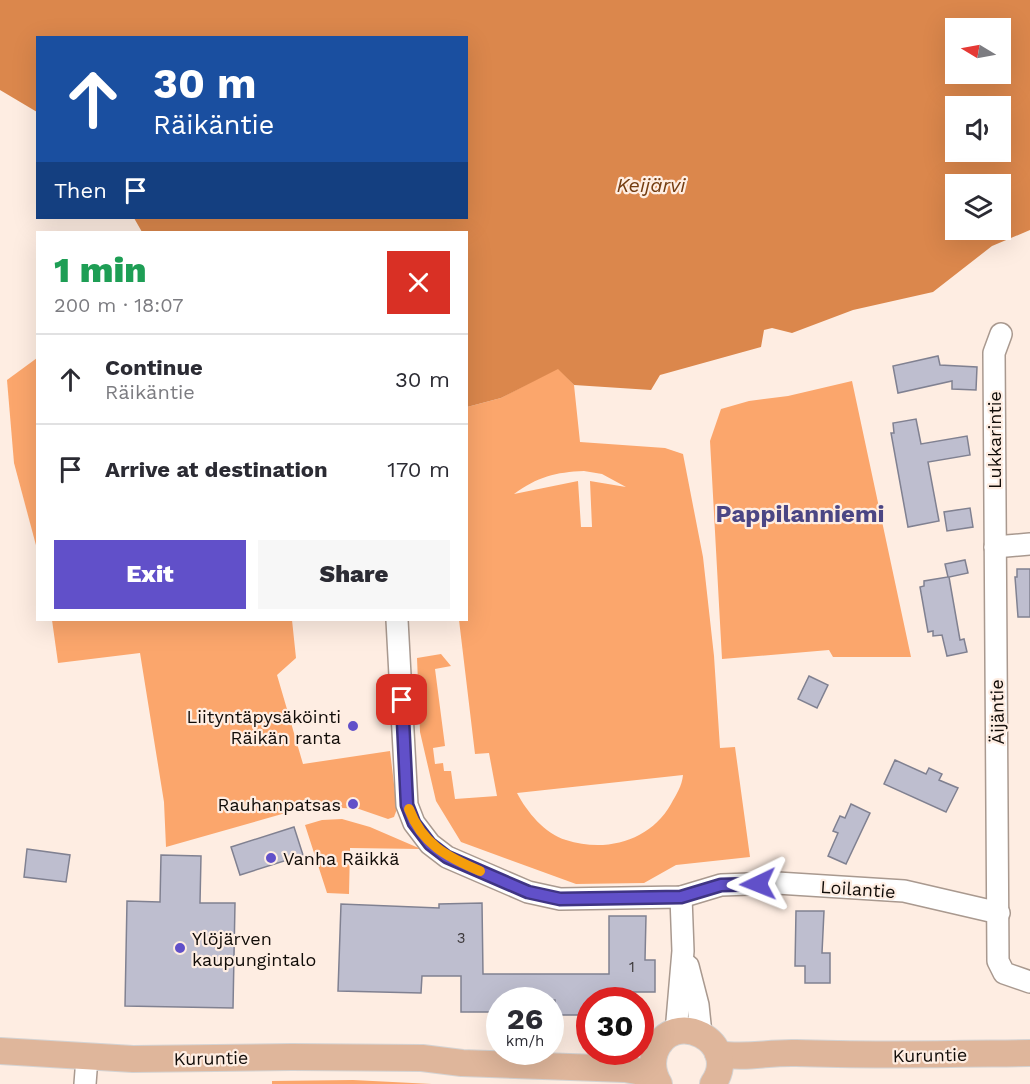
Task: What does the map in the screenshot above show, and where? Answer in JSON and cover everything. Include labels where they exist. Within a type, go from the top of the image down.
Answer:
[{"type":"main road","points":[[654,1045],[676,1032],[693,1031],[701,1034],[709,1039],[718,1054],[719,1071],[714,1082]]},
{"type":"main road","name":"Kuruntie","points":[[0,1051],[87,1058],[422,1058],[486,1051]]},
{"type":"main road","name":"Kuruntie","points":[[718,1054],[744,1058],[794,1053],[830,1056],[1030,1053]]},
{"type":"main road","name":"Kuruntie","points":[[714,1082],[830,1056]]},
{"type":"main road","name":"Kuruntie","points":[[422,1058],[462,1063],[625,1069],[657,1079]]},
{"type":"street","name":"Lukkarintie","points":[[995,547],[994,353],[1001,334]]},
{"type":"street","points":[[995,547],[1030,544]]},
{"type":"street","name":"Äijäntie","points":[[995,547],[999,913]]},
{"type":"street","name":"Loilantie","points":[[397,621],[407,805],[414,823],[430,844],[447,857],[528,892],[560,899],[681,897],[721,885],[777,884],[904,891],[999,913]]},
{"type":"street","points":[[676,1032],[683,951],[681,897]]},
{"type":"street","points":[[999,913],[998,961],[1004,973],[1030,982]]},
{"type":"street","points":[[683,951],[698,1005],[701,1034]]},
{"type":"street","points":[[85,1084],[87,1058]]},
{"type":"shaded area","points":[[36,359],[36,545],[14,463],[7,380]]},
{"type":"shaded area","points":[[558,368],[574,385],[580,442],[665,448],[683,454],[703,557],[714,656],[720,748],[735,747],[750,857],[676,865],[644,883],[576,884],[461,842],[436,801],[420,732],[417,658],[441,654],[451,666],[435,669],[445,746],[433,748],[435,764],[443,763],[444,771],[451,771],[455,799],[497,796],[489,753],[475,754],[459,621],[468,621],[468,407],[501,398]],"holes":[[[584,471],[602,474],[626,487],[590,481],[592,527],[581,527],[578,481],[514,494],[547,476]],[[683,775],[680,787],[662,817],[651,827],[626,841],[596,845],[581,844],[551,833],[537,821],[517,793]]]},
{"type":"shaded area","points":[[852,381],[911,657],[833,657],[829,650],[722,659],[710,441],[721,409],[749,401],[788,396]]},
{"type":"shaded area","points":[[52,621],[292,621],[296,658],[277,675],[303,764],[390,751],[397,809],[394,817],[388,819],[359,809],[310,806],[166,847],[164,802],[140,653],[58,663]]},
{"type":"shaded area","points":[[342,819],[370,827],[421,849],[350,848],[349,894],[327,893],[305,825],[322,820]]},
{"type":"shaded area","points":[[353,1080],[432,1084],[272,1084],[272,1081]]},
{"type":"water","name":"Keijärvi","points":[[0,0],[1030,0],[1030,230],[1011,238],[1011,174],[945,174],[945,240],[1006,240],[992,246],[933,292],[853,310],[792,333],[772,328],[764,330],[761,347],[660,375],[651,390],[574,385],[558,369],[501,398],[468,407],[468,231],[141,231],[135,219],[468,219],[468,36],[36,36],[36,111],[0,90]]},
{"type":"building","points":[[938,356],[940,365],[977,367],[976,390],[952,389],[952,381],[898,393],[893,366]]},
{"type":"building","points":[[916,419],[921,444],[967,436],[970,455],[928,462],[939,521],[908,527],[891,433],[894,433],[893,423]]},
{"type":"building","points":[[970,508],[973,527],[947,531],[944,512]]},
{"type":"building","points":[[965,560],[968,573],[949,577],[960,640],[964,639],[967,652],[947,656],[942,635],[933,636],[933,631],[928,632],[920,587],[924,586],[924,581],[948,577],[945,564]]},
{"type":"building","points":[[1017,569],[1030,569],[1030,617],[1018,617],[1015,577],[1017,577]]},
{"type":"building","points":[[809,676],[828,685],[817,708],[798,699]]},
{"type":"building","points":[[895,760],[926,774],[929,768],[942,774],[939,780],[958,788],[946,812],[884,784]]},
{"type":"building","points":[[851,804],[870,813],[846,864],[828,856],[838,833],[833,831],[840,816],[845,818]]},
{"type":"building","points":[[294,827],[303,855],[240,875],[231,847]]},
{"type":"building","points":[[27,849],[70,855],[66,882],[24,877]]},
{"type":"building","name":"Ylöjärven kaupungintalo","points":[[161,855],[201,856],[200,903],[235,903],[233,1008],[125,1006],[127,901],[160,902]]},
{"type":"building","points":[[482,903],[483,974],[609,974],[609,916],[646,916],[645,960],[655,960],[655,992],[654,987],[576,987],[576,1015],[564,1015],[564,987],[486,987],[486,1012],[461,1012],[461,976],[422,976],[421,993],[338,991],[341,904],[439,908],[439,904]]},
{"type":"building","points":[[796,911],[824,911],[822,953],[830,953],[830,983],[805,983],[805,966],[795,966]]},
{"type":"slow traffic","points":[[409,809],[414,823],[430,844],[447,857],[480,871]]},
{"type":"place","name":"Liityntäpysäköinti Räikän ranta","points":[[353,726]]},
{"type":"place","name":"Rauhanpatsas","points":[[353,804]]},
{"type":"place","name":"Vanha Räikkä","points":[[271,858]]},
{"type":"place","name":"Ylöjärven kaupungintalo","points":[[180,948]]},
{"type":"district","name":"Pappilanniemi","points":[[800,514]]},
{"type":"route","points":[[402,700],[407,805],[414,823],[430,844],[447,857],[528,892],[560,899],[681,897],[721,885],[758,884]]}]
